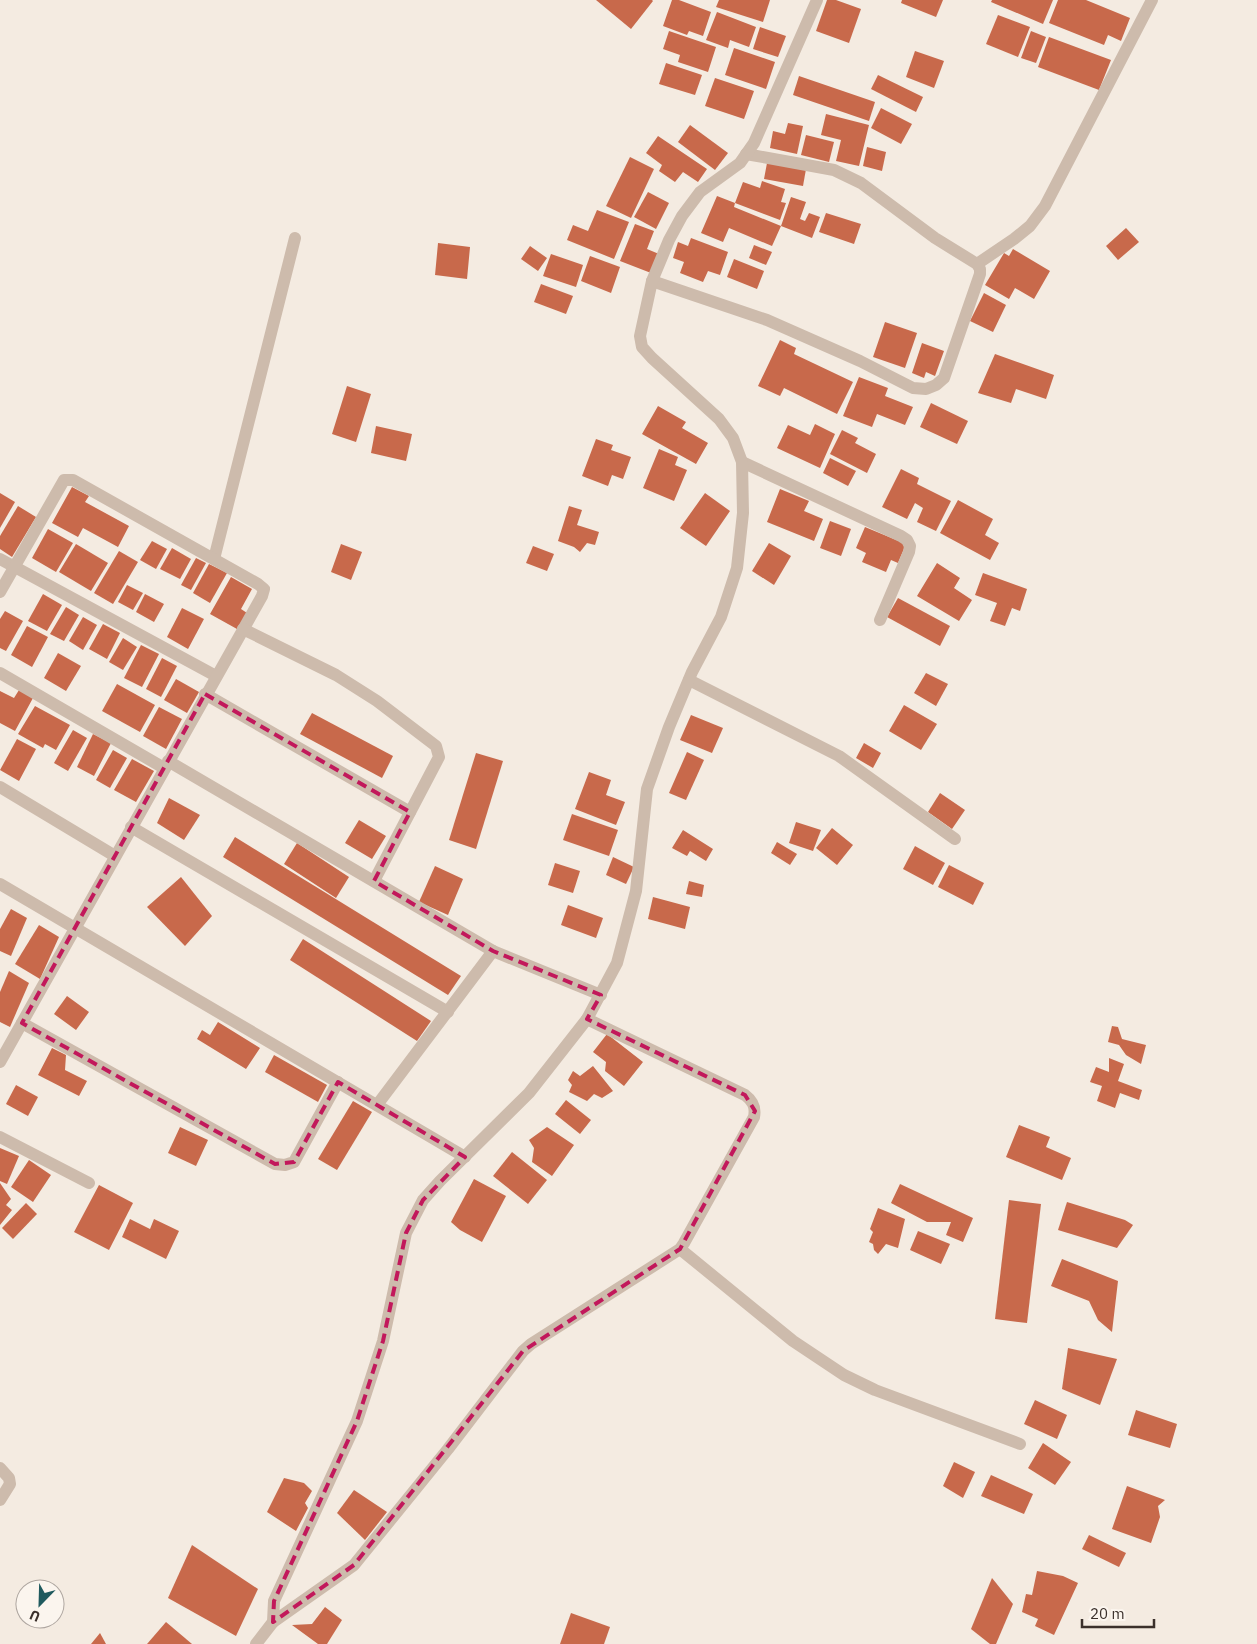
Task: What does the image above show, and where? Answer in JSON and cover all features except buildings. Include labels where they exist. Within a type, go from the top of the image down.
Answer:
[{"type":"street","points":[[273,1622],[274,1601],[357,1421],[383,1341],[406,1233],[423,1200],[529,1093],[587,1019],[617,963],[636,891],[647,789],[669,727],[689,680],[721,617],[736,568],[743,513],[742,462],[733,438],[719,419],[652,358],[642,347],[640,336],[652,281],[670,240],[688,208],[700,192],[740,163],[754,143],[817,0]]},
{"type":"street","points":[[977,264],[1030,226],[1045,206],[1152,0]]},
{"type":"street","points":[[652,281],[767,320],[860,360],[913,388],[926,389],[944,378],[980,274],[977,264],[935,238],[860,183],[834,170],[746,154]]},
{"type":"street","points":[[214,559],[295,238]]},
{"type":"street","points":[[742,462],[907,540],[910,546],[909,552],[880,620]]},
{"type":"street","points":[[0,592],[64,480],[73,480],[264,589],[262,596],[205,694],[0,1062]]},
{"type":"street","points":[[0,559],[216,676]]},
{"type":"street","points":[[243,629],[336,675],[377,701],[436,746],[439,757],[374,882]]},
{"type":"street","points":[[0,674],[166,764],[493,951],[601,994]]},
{"type":"street","points":[[689,680],[839,756],[955,840]]},
{"type":"street","points":[[205,694],[410,812]]},
{"type":"street","points":[[0,787],[115,856]]},
{"type":"street","points":[[132,827],[448,1012]]},
{"type":"street","points":[[2,889],[75,928],[465,1157]]},
{"type":"street","points":[[377,1105],[493,951]]},
{"type":"street","points":[[257,1644],[273,1622],[354,1564],[448,1448],[523,1351],[531,1344],[680,1249],[754,1117],[754,1105],[745,1095],[587,1019]]},
{"type":"street","points":[[22,1023],[275,1164],[285,1165],[294,1162],[338,1082]]},
{"type":"street","points":[[0,1137],[89,1182]]},
{"type":"street","points":[[680,1249],[793,1341],[844,1375],[875,1390],[1020,1444]]},
{"type":"street","points":[[0,1468],[9,1478],[10,1484],[0,1500]]},
{"type":"highlighted area","points":[[205,694],[410,812],[374,881],[493,951],[601,995],[587,1019],[745,1095],[755,1111],[680,1249],[523,1351],[354,1565],[273,1622],[274,1601],[357,1421],[383,1341],[406,1233],[423,1200],[465,1157],[338,1082],[294,1162],[275,1164],[22,1023]]}]
